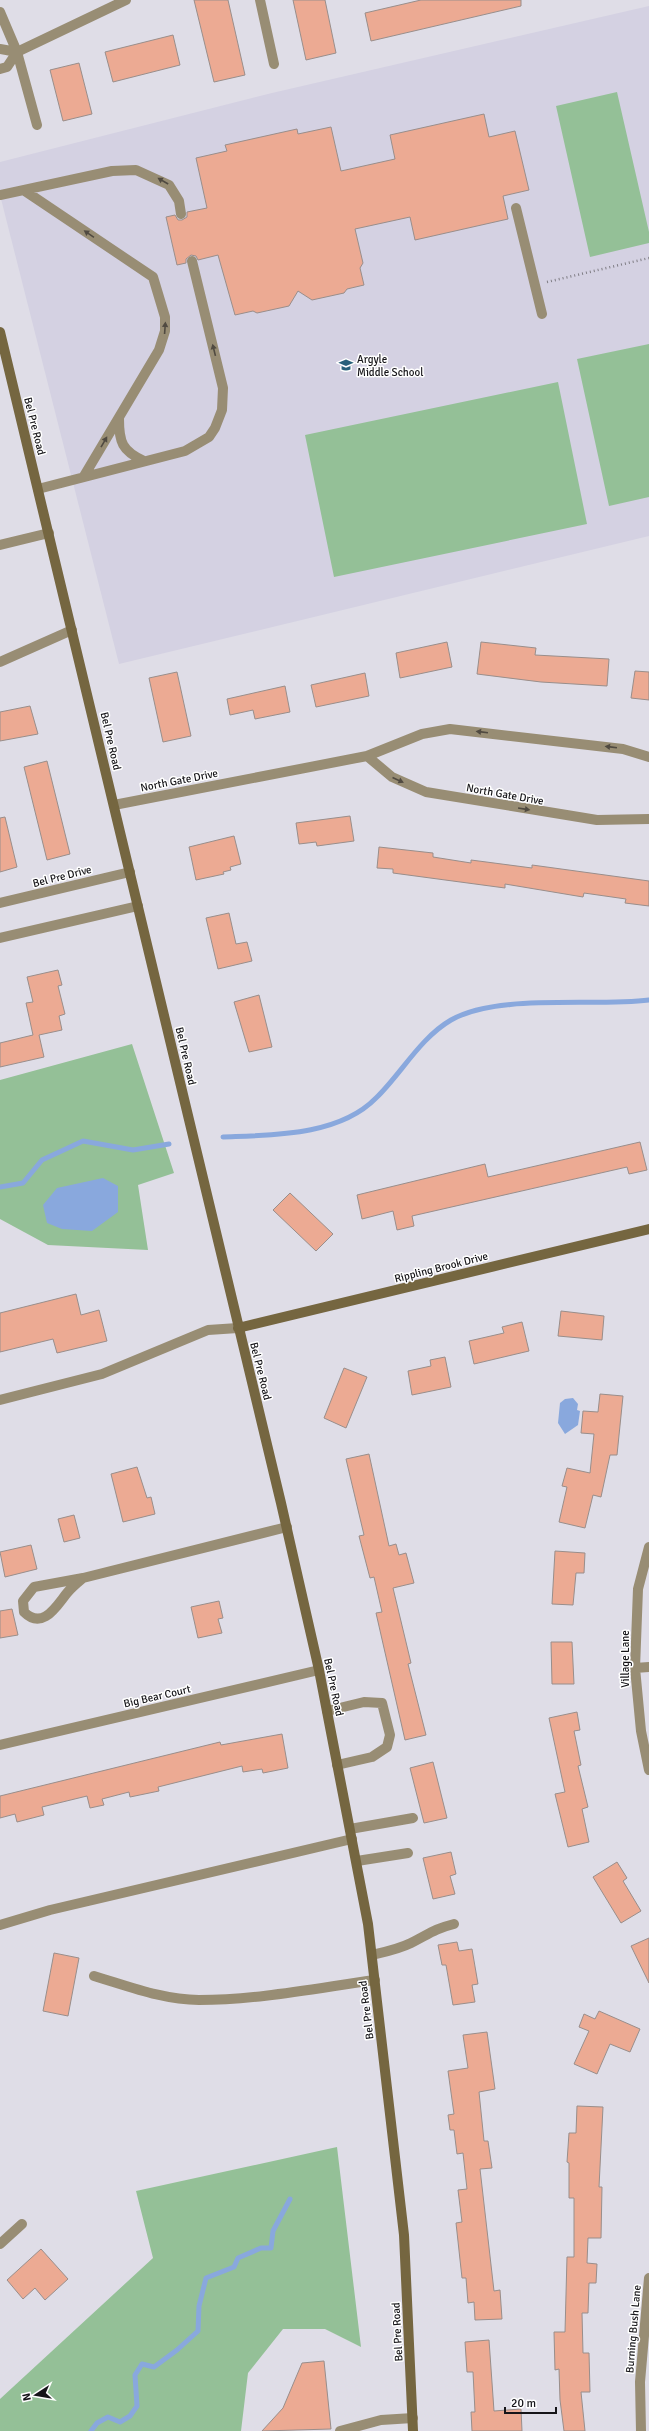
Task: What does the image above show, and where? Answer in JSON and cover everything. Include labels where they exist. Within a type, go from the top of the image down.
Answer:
[{"type":"main road","name":"Bel Pre Road","points":[[0,332],[287,1527],[319,1670],[357,1861],[372,1955],[404,2235],[413,2431]]},
{"type":"main road","name":"Rippling Brook Drive","points":[[238,1328],[649,1229]]},
{"type":"street","points":[[0,69],[7,67],[17,52],[126,0]]},
{"type":"street","points":[[260,0],[274,64]]},
{"type":"street","points":[[0,12],[17,52],[37,125]]},
{"type":"street","points":[[0,48],[17,52]]},
{"type":"street","points":[[0,195],[25,191],[112,171],[136,170],[168,184],[179,201],[181,214]]},
{"type":"street","points":[[25,191],[153,277],[165,317],[163,341],[84,476]]},
{"type":"street","points":[[516,208],[542,314]]},
{"type":"street","points":[[38,488],[185,451],[209,437],[222,410],[223,388],[192,262]]},
{"type":"street","points":[[118,418],[120,437],[124,447],[131,455],[144,461]]},
{"type":"street","points":[[0,546],[49,533]]},
{"type":"street","points":[[0,662],[72,630]]},
{"type":"street","name":"North Gate Drive","points":[[114,805],[367,756],[422,734],[450,728],[623,749],[649,757]]},
{"type":"street","name":"North Gate Drive","points":[[367,756],[392,777],[426,792],[597,820],[649,819]]},
{"type":"street","name":"Bel Pre Drive","points":[[0,903],[130,872]]},
{"type":"street","points":[[0,938],[138,906]]},
{"type":"street","points":[[0,1400],[102,1374],[208,1330],[238,1328]]},
{"type":"street","points":[[83,1578],[72,1586],[49,1616],[41,1618],[32,1617],[24,1612],[23,1601],[34,1587],[83,1578],[287,1527]]},
{"type":"street","name":"Village Lane","points":[[649,1547],[638,1589],[635,1668],[641,1731],[649,1770]]},
{"type":"street","points":[[635,1668],[649,1667]]},
{"type":"street","name":"Big Bear Court","points":[[0,1745],[319,1670]]},
{"type":"street","points":[[327,1711],[373,1701],[382,1703],[388,1720],[390,1741],[387,1747],[372,1757],[337,1765]]},
{"type":"street","points":[[350,1829],[413,1818]]},
{"type":"street","points":[[0,1925],[50,1910],[352,1839]]},
{"type":"street","points":[[357,1861],[408,1853]]},
{"type":"street","points":[[372,1955],[411,1944],[436,1928],[454,1924]]},
{"type":"street","points":[[94,1976],[163,1995],[198,2000],[280,1994],[375,1980]]},
{"type":"street","points":[[0,2244],[22,2224]]},
{"type":"street","name":"Burning Bush Lane","points":[[642,2431],[640,2382],[649,2278]]},
{"type":"street","points":[[340,2431],[381,2420],[413,2418]]},
{"type":"path","points":[[535,285],[649,258]]},
{"type":"shaded area","name":"Argyle Middle School","points":[[649,6],[649,536],[119,664],[0,195],[0,162],[272,93]]},
{"type":"green space","points":[[617,92],[649,232],[649,243],[590,257],[556,106]]},
{"type":"green space","points":[[649,344],[649,497],[609,506],[577,359]]},
{"type":"green space","points":[[558,382],[587,524],[334,577],[305,435]]},
{"type":"green space","points":[[132,1044],[174,1173],[138,1185],[148,1250],[48,1245],[0,1219],[0,1080]]},
{"type":"green space","points":[[337,2147],[361,2347],[325,2329],[283,2329],[248,2373],[241,2431],[0,2431],[0,2399],[153,2258],[136,2191]]},
{"type":"water","points":[[103,1178],[118,1186],[118,1212],[92,1231],[62,1229],[47,1223],[43,1205],[57,1188]]},
{"type":"water","points":[[573,1398],[578,1404],[577,1410],[580,1411],[578,1425],[565,1434],[558,1423],[560,1403],[565,1399]]},
{"type":"building","points":[[194,0],[228,0],[245,75],[214,82]]},
{"type":"building","points":[[293,0],[325,0],[336,53],[306,60]]},
{"type":"building","points":[[421,0],[521,0],[521,6],[371,41],[365,13]]},
{"type":"building","points":[[173,35],[180,65],[113,82],[105,52]]},
{"type":"building","points":[[79,63],[92,114],[63,121],[50,70]]},
{"type":"building","points":[[484,114],[489,137],[515,131],[529,190],[503,196],[508,219],[415,240],[410,217],[355,229],[363,263],[360,268],[364,285],[347,289],[344,293],[312,300],[298,291],[289,306],[257,313],[253,311],[235,315],[218,255],[198,260],[196,256],[191,255],[186,259],[186,263],[177,265],[166,217],[175,215],[178,220],[182,220],[187,217],[187,212],[207,208],[196,158],[227,151],[225,145],[297,129],[298,134],[331,127],[341,171],[395,159],[390,135]]},
{"type":"building","points":[[447,642],[452,667],[400,678],[396,653]]},
{"type":"building","points":[[481,642],[536,648],[535,655],[609,659],[607,686],[541,682],[477,674]]},
{"type":"building","points":[[635,671],[649,672],[649,700],[631,698]]},
{"type":"building","points":[[177,672],[191,736],[163,742],[149,678]]},
{"type":"building","points":[[365,673],[369,696],[316,707],[311,685]]},
{"type":"building","points":[[285,686],[290,712],[255,719],[253,710],[230,715],[227,699]]},
{"type":"building","points":[[30,706],[38,734],[0,741],[0,712]]},
{"type":"building","points":[[47,761],[70,854],[47,860],[24,767]]},
{"type":"building","points":[[350,816],[354,841],[317,846],[316,842],[299,844],[296,823]]},
{"type":"building","points":[[5,817],[17,867],[0,872],[0,818]]},
{"type":"building","points":[[234,836],[241,864],[230,867],[231,870],[223,872],[224,874],[196,880],[189,847]]},
{"type":"building","points":[[379,847],[433,853],[433,857],[471,863],[471,860],[532,868],[532,865],[649,881],[649,906],[625,903],[626,899],[584,893],[583,897],[505,884],[505,888],[393,873],[393,869],[377,868]]},
{"type":"building","points":[[229,913],[236,944],[247,942],[252,961],[218,969],[206,918]]},
{"type":"building","points":[[58,970],[62,985],[58,986],[65,1014],[59,1016],[62,1030],[39,1035],[44,1057],[0,1067],[0,1043],[33,1035],[26,1003],[33,1002],[27,977]]},
{"type":"building","points":[[259,995],[272,1047],[249,1052],[234,1002]]},
{"type":"building","points":[[640,1142],[647,1170],[629,1174],[627,1167],[412,1216],[414,1226],[397,1230],[393,1211],[362,1219],[357,1195],[485,1164],[488,1177]]},
{"type":"building","points":[[290,1193],[333,1234],[316,1251],[273,1210]]},
{"type":"building","points":[[76,1294],[81,1315],[99,1310],[107,1341],[57,1353],[53,1339],[0,1352],[0,1313]]},
{"type":"building","points":[[561,1311],[604,1316],[602,1340],[558,1336]]},
{"type":"building","points":[[522,1322],[529,1351],[474,1364],[469,1341],[504,1333],[502,1327]]},
{"type":"building","points":[[445,1357],[451,1387],[412,1395],[408,1371],[431,1366],[430,1360]]},
{"type":"building","points":[[344,1368],[367,1377],[346,1428],[324,1418]]},
{"type":"building","points":[[600,1394],[623,1396],[617,1455],[610,1455],[601,1497],[593,1495],[585,1528],[559,1522],[567,1487],[562,1486],[567,1468],[590,1473],[594,1434],[581,1433],[583,1411],[598,1412]]},
{"type":"building","points":[[369,1454],[389,1546],[396,1544],[399,1555],[406,1553],[414,1583],[393,1588],[411,1663],[408,1664],[426,1735],[405,1740],[376,1613],[382,1612],[374,1577],[370,1578],[359,1536],[364,1535],[346,1459]]},
{"type":"building","points":[[137,1467],[147,1498],[151,1497],[155,1514],[123,1522],[111,1474]]},
{"type":"building","points":[[74,1515],[80,1538],[64,1542],[58,1519]]},
{"type":"building","points":[[31,1545],[37,1569],[5,1577],[0,1552]]},
{"type":"building","points":[[555,1551],[585,1553],[584,1573],[576,1573],[573,1605],[552,1604]]},
{"type":"building","points":[[219,1601],[223,1618],[218,1619],[222,1633],[198,1638],[191,1607]]},
{"type":"building","points":[[12,1609],[18,1635],[0,1638],[0,1611]]},
{"type":"building","points":[[551,1642],[572,1642],[574,1684],[552,1684]]},
{"type":"building","points":[[577,1712],[580,1730],[574,1731],[581,1765],[578,1766],[588,1807],[582,1809],[589,1842],[568,1847],[555,1794],[565,1792],[549,1718]]},
{"type":"building","points":[[282,1734],[288,1768],[263,1773],[262,1769],[243,1772],[242,1766],[158,1787],[159,1791],[130,1797],[129,1792],[102,1799],[104,1805],[90,1808],[87,1796],[42,1807],[44,1815],[17,1822],[15,1814],[0,1818],[0,1796],[220,1742],[221,1745]]},
{"type":"building","points":[[433,1762],[447,1818],[424,1823],[410,1768]]},
{"type":"building","points":[[451,1852],[456,1874],[450,1876],[455,1894],[433,1899],[423,1858]]},
{"type":"building","points":[[617,1862],[627,1878],[623,1881],[641,1911],[621,1923],[593,1877]]},
{"type":"building","points":[[649,1938],[649,1983],[631,1946]]},
{"type":"building","points":[[457,1942],[459,1951],[472,1949],[478,1984],[472,1985],[475,2002],[453,2005],[446,1965],[442,1965],[438,1945]]},
{"type":"building","points":[[54,1953],[79,1958],[68,2016],[43,2011]]},
{"type":"building","points":[[599,2011],[640,2029],[630,2052],[610,2044],[597,2074],[574,2064],[589,2031],[579,2027],[584,2014],[595,2019]]},
{"type":"building","points":[[487,2032],[495,2089],[479,2092],[484,2141],[488,2141],[492,2168],[480,2169],[494,2291],[500,2290],[502,2319],[475,2320],[474,2302],[468,2303],[466,2278],[462,2278],[456,2223],[462,2222],[458,2190],[467,2189],[463,2153],[457,2154],[454,2130],[450,2130],[448,2115],[454,2114],[448,2071],[468,2068],[463,2035]]},
{"type":"building","points":[[577,2106],[603,2107],[599,2187],[602,2187],[601,2238],[588,2238],[587,2263],[597,2264],[596,2283],[589,2283],[588,2313],[582,2313],[583,2353],[589,2353],[590,2392],[581,2392],[585,2431],[564,2431],[560,2400],[559,2369],[555,2370],[554,2332],[565,2332],[567,2257],[574,2257],[574,2198],[569,2198],[569,2163],[567,2162],[569,2133],[576,2133]]},
{"type":"building","points":[[41,2249],[68,2279],[45,2300],[35,2288],[23,2299],[7,2280]]},
{"type":"building","points":[[489,2340],[494,2411],[521,2409],[522,2431],[472,2431],[471,2412],[475,2412],[473,2372],[467,2372],[465,2342]]},
{"type":"building","points":[[324,2361],[331,2429],[262,2431],[283,2408],[302,2363]]},
{"type":"waterway","points":[[223,1137],[283,1134],[304,1131],[324,1127],[361,1111],[376,1098],[430,1036],[451,1020],[471,1012],[494,1006],[547,1002],[627,1002],[649,1000]]},
{"type":"waterway","points":[[0,1187],[23,1183],[42,1160],[83,1141],[133,1150],[169,1144]]},
{"type":"waterway","points":[[91,2431],[97,2423],[108,2417],[120,2422],[130,2416],[137,2406],[135,2375],[142,2364],[154,2367],[177,2350],[198,2331],[199,2306],[206,2278],[234,2267],[238,2258],[261,2248],[271,2248],[273,2231],[290,2199]]},
{"type":"place","name":"Argyle Middle School","points":[[346,365]]}]
